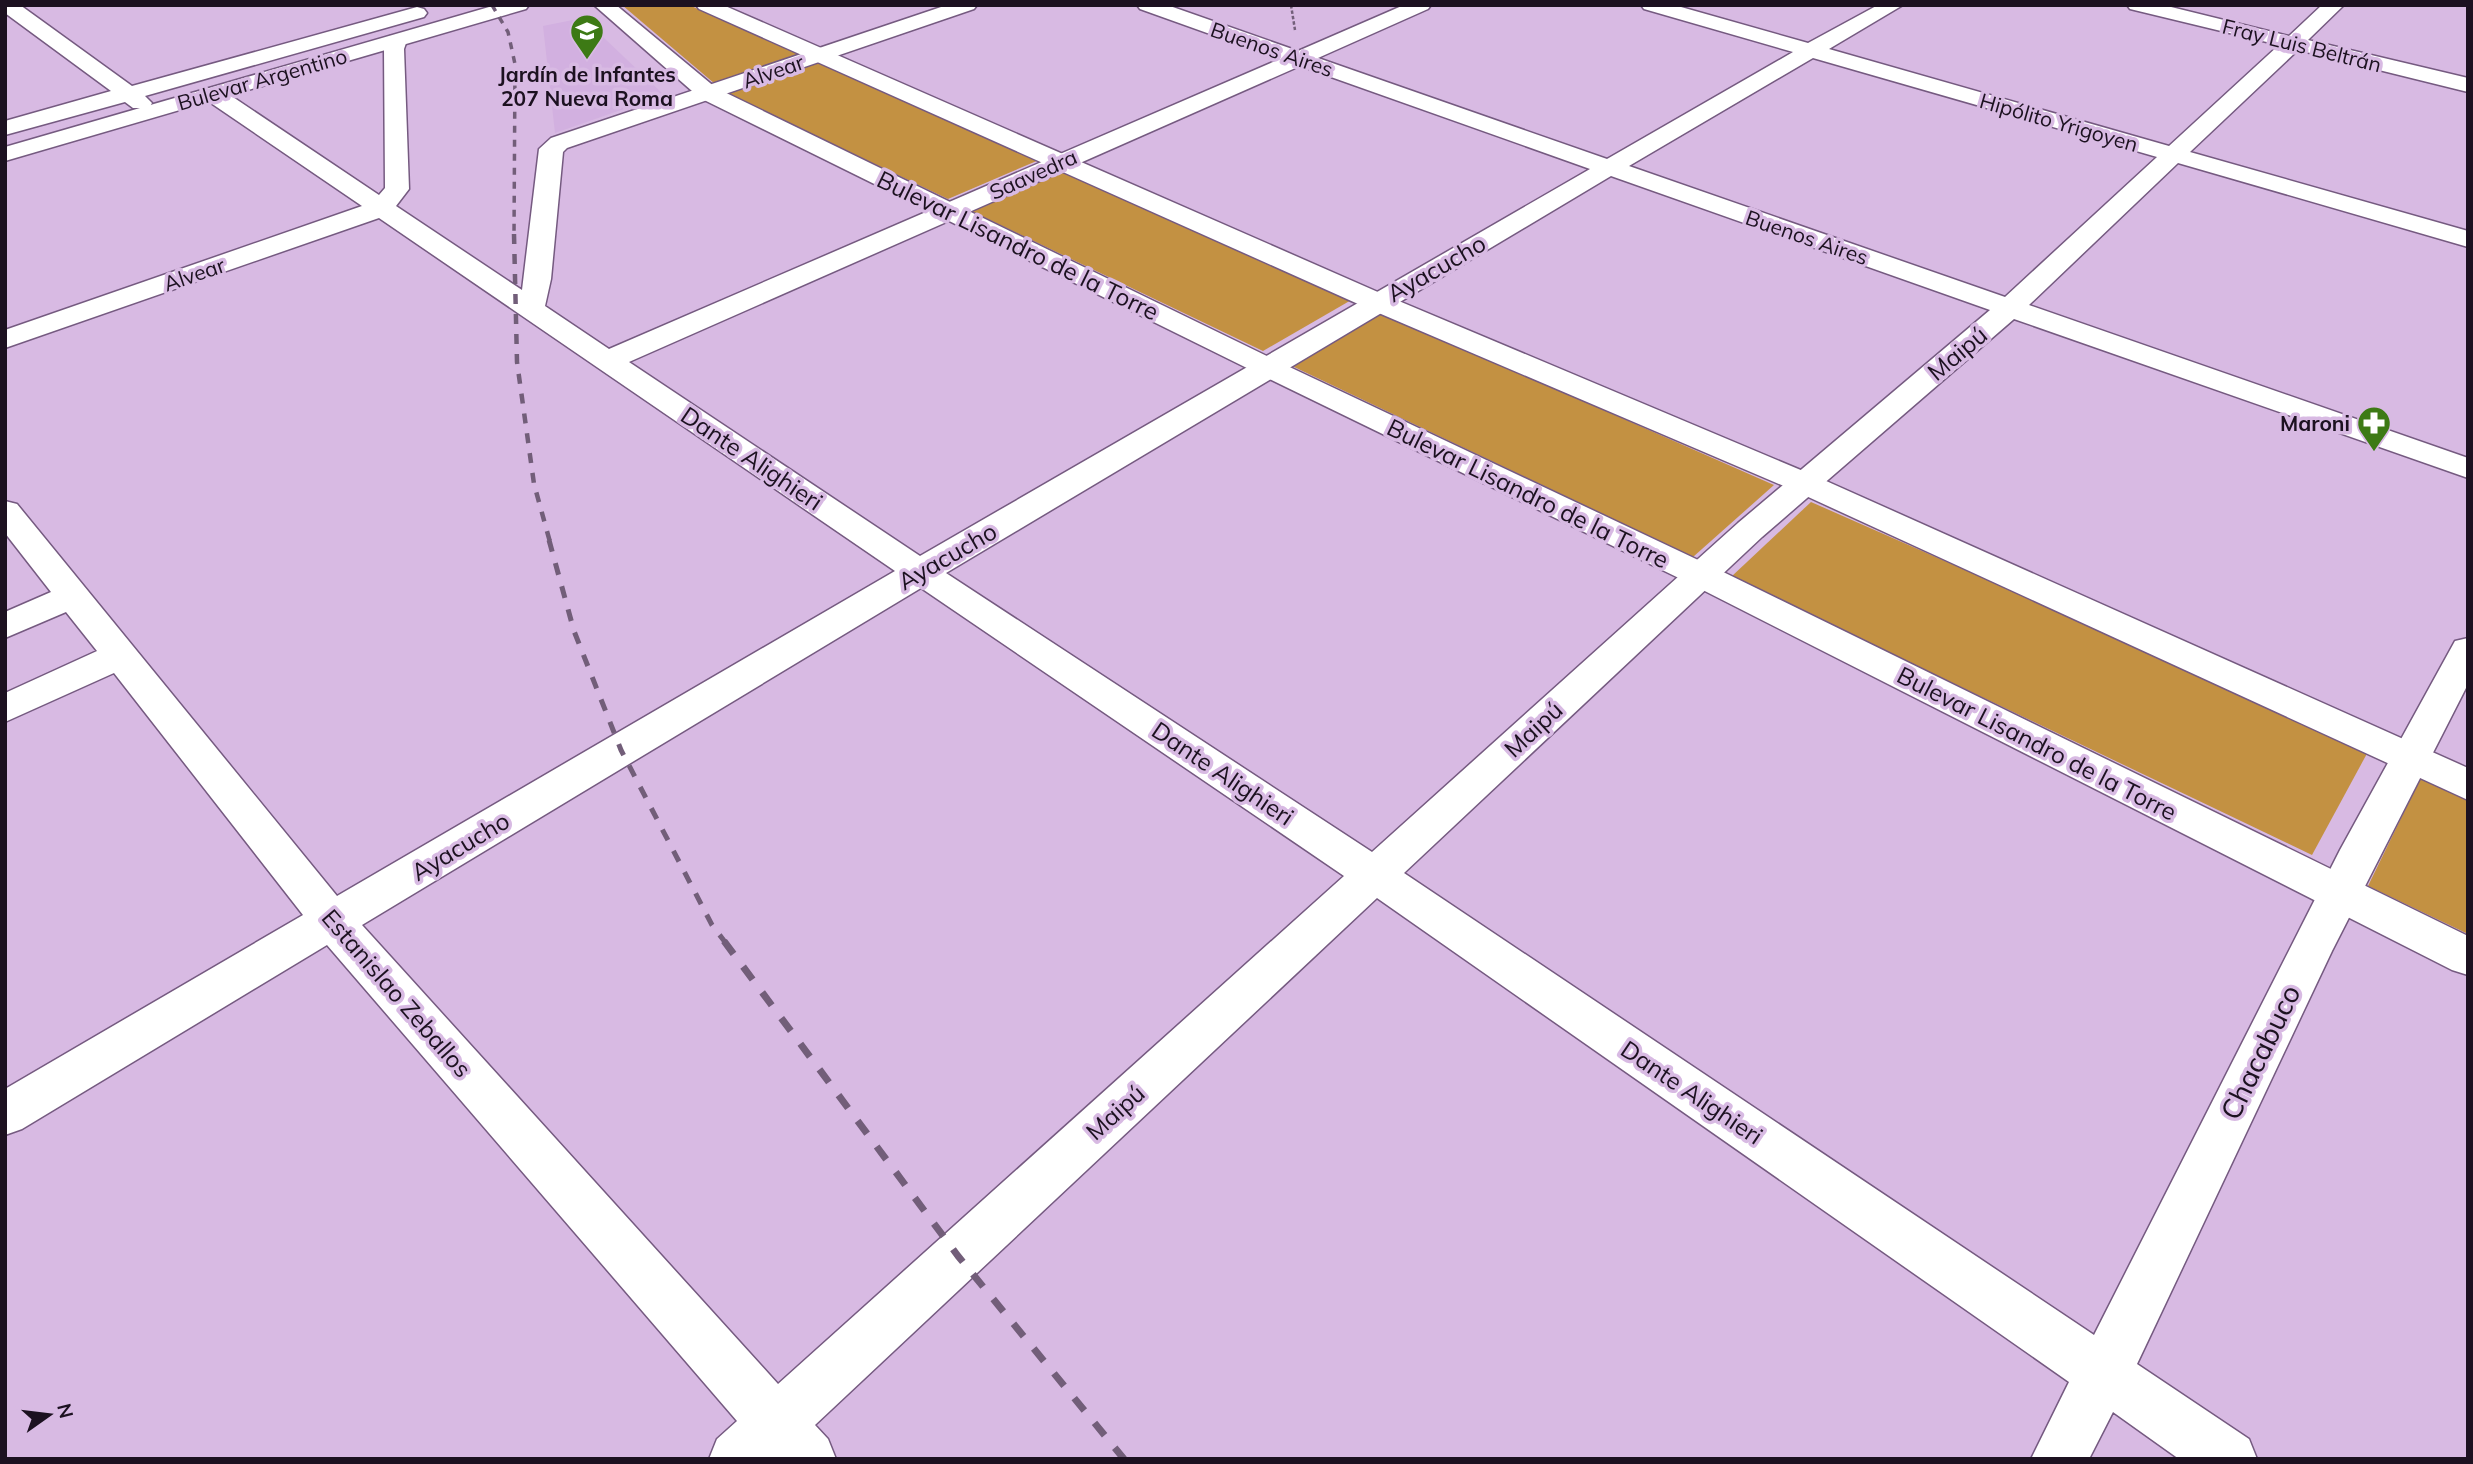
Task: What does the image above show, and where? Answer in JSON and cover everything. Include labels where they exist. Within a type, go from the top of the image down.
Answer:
[{"type":"street","points":[[7,5],[152,111]]},
{"type":"street","name":"Bulevar Argentino","points":[[5,154],[519,5]]},
{"type":"street","name":"Bulevar Lisandro de la Torre","points":[[604,5],[708,93],[1269,368],[1701,575],[2468,957]]},
{"type":"street","points":[[706,5],[1377,302],[1804,482],[2468,785]]},
{"type":"street","name":"Alvear","points":[[531,309],[538,279],[551,149],[559,142],[967,5]]},
{"type":"street","name":"Buenos Aires","points":[[1147,5],[2468,469]]},
{"type":"street","name":"Saavedra","points":[[608,359],[1421,5]]},
{"type":"street","name":"Hipólito Yrigoyen","points":[[1651,5],[2468,239]]},
{"type":"street","name":"Ayacucho","points":[[5,1114],[1377,302],[1894,5]]},
{"type":"street","name":"Fray Luis Beltrán","points":[[2137,5],[2468,85]]},
{"type":"street","name":"Maipú","points":[[737,1459],[1701,575],[1804,482],[2010,308],[2334,5]]},
{"type":"street","points":[[5,128],[418,9],[461,22]]},
{"type":"street","points":[[382,208],[397,189],[394,48],[397,40]]},
{"type":"street","name":"Dante Alighieri","points":[[213,94],[920,572],[1375,875],[2229,1459]]},
{"type":"street","name":"Alvear","points":[[5,340],[382,208]]},
{"type":"street","name":"Estanislao Zeballos","points":[[5,510],[333,922],[807,1459]]},
{"type":"street","points":[[5,626],[73,595]]},
{"type":"street","name":"Chacabuco","points":[[2059,1459],[2104,1374],[2337,893],[2406,758],[2468,650]]},
{"type":"street","points":[[5,709],[121,655]]},
{"type":"shaded area","points":[[622,5],[689,5],[798,54],[715,84]]},
{"type":"shaded area","name":"Jardín de Infantes 207 Nueva Roma","points":[[583,18],[664,95],[555,133],[543,26]]},
{"type":"shaded area","points":[[815,61],[1039,160],[948,199],[726,93]]},
{"type":"shaded area","points":[[1061,171],[1353,299],[1263,351],[971,211]]},
{"type":"shaded area","points":[[1381,312],[1774,485],[1693,557],[1292,366]]},
{"type":"shaded area","points":[[1811,502],[2370,748],[2312,855],[1731,577]]},
{"type":"shaded area","points":[[2422,775],[2468,795],[2468,934],[2368,886]]},
{"type":"railway","points":[[492,5],[508,32],[515,64],[514,234]]},
{"type":"railway","points":[[514,234],[517,362],[534,484],[550,542]]},
{"type":"railway","points":[[549,540],[574,631],[621,750],[712,925],[725,942]]},
{"type":"railway","points":[[724,941],[958,1256],[1124,1459]]},
{"type":"place","name":"Jardín de Infantes 207 Nueva Roma","points":[[587,61]]},
{"type":"place","name":"Maroni","points":[[2374,453]]}]
